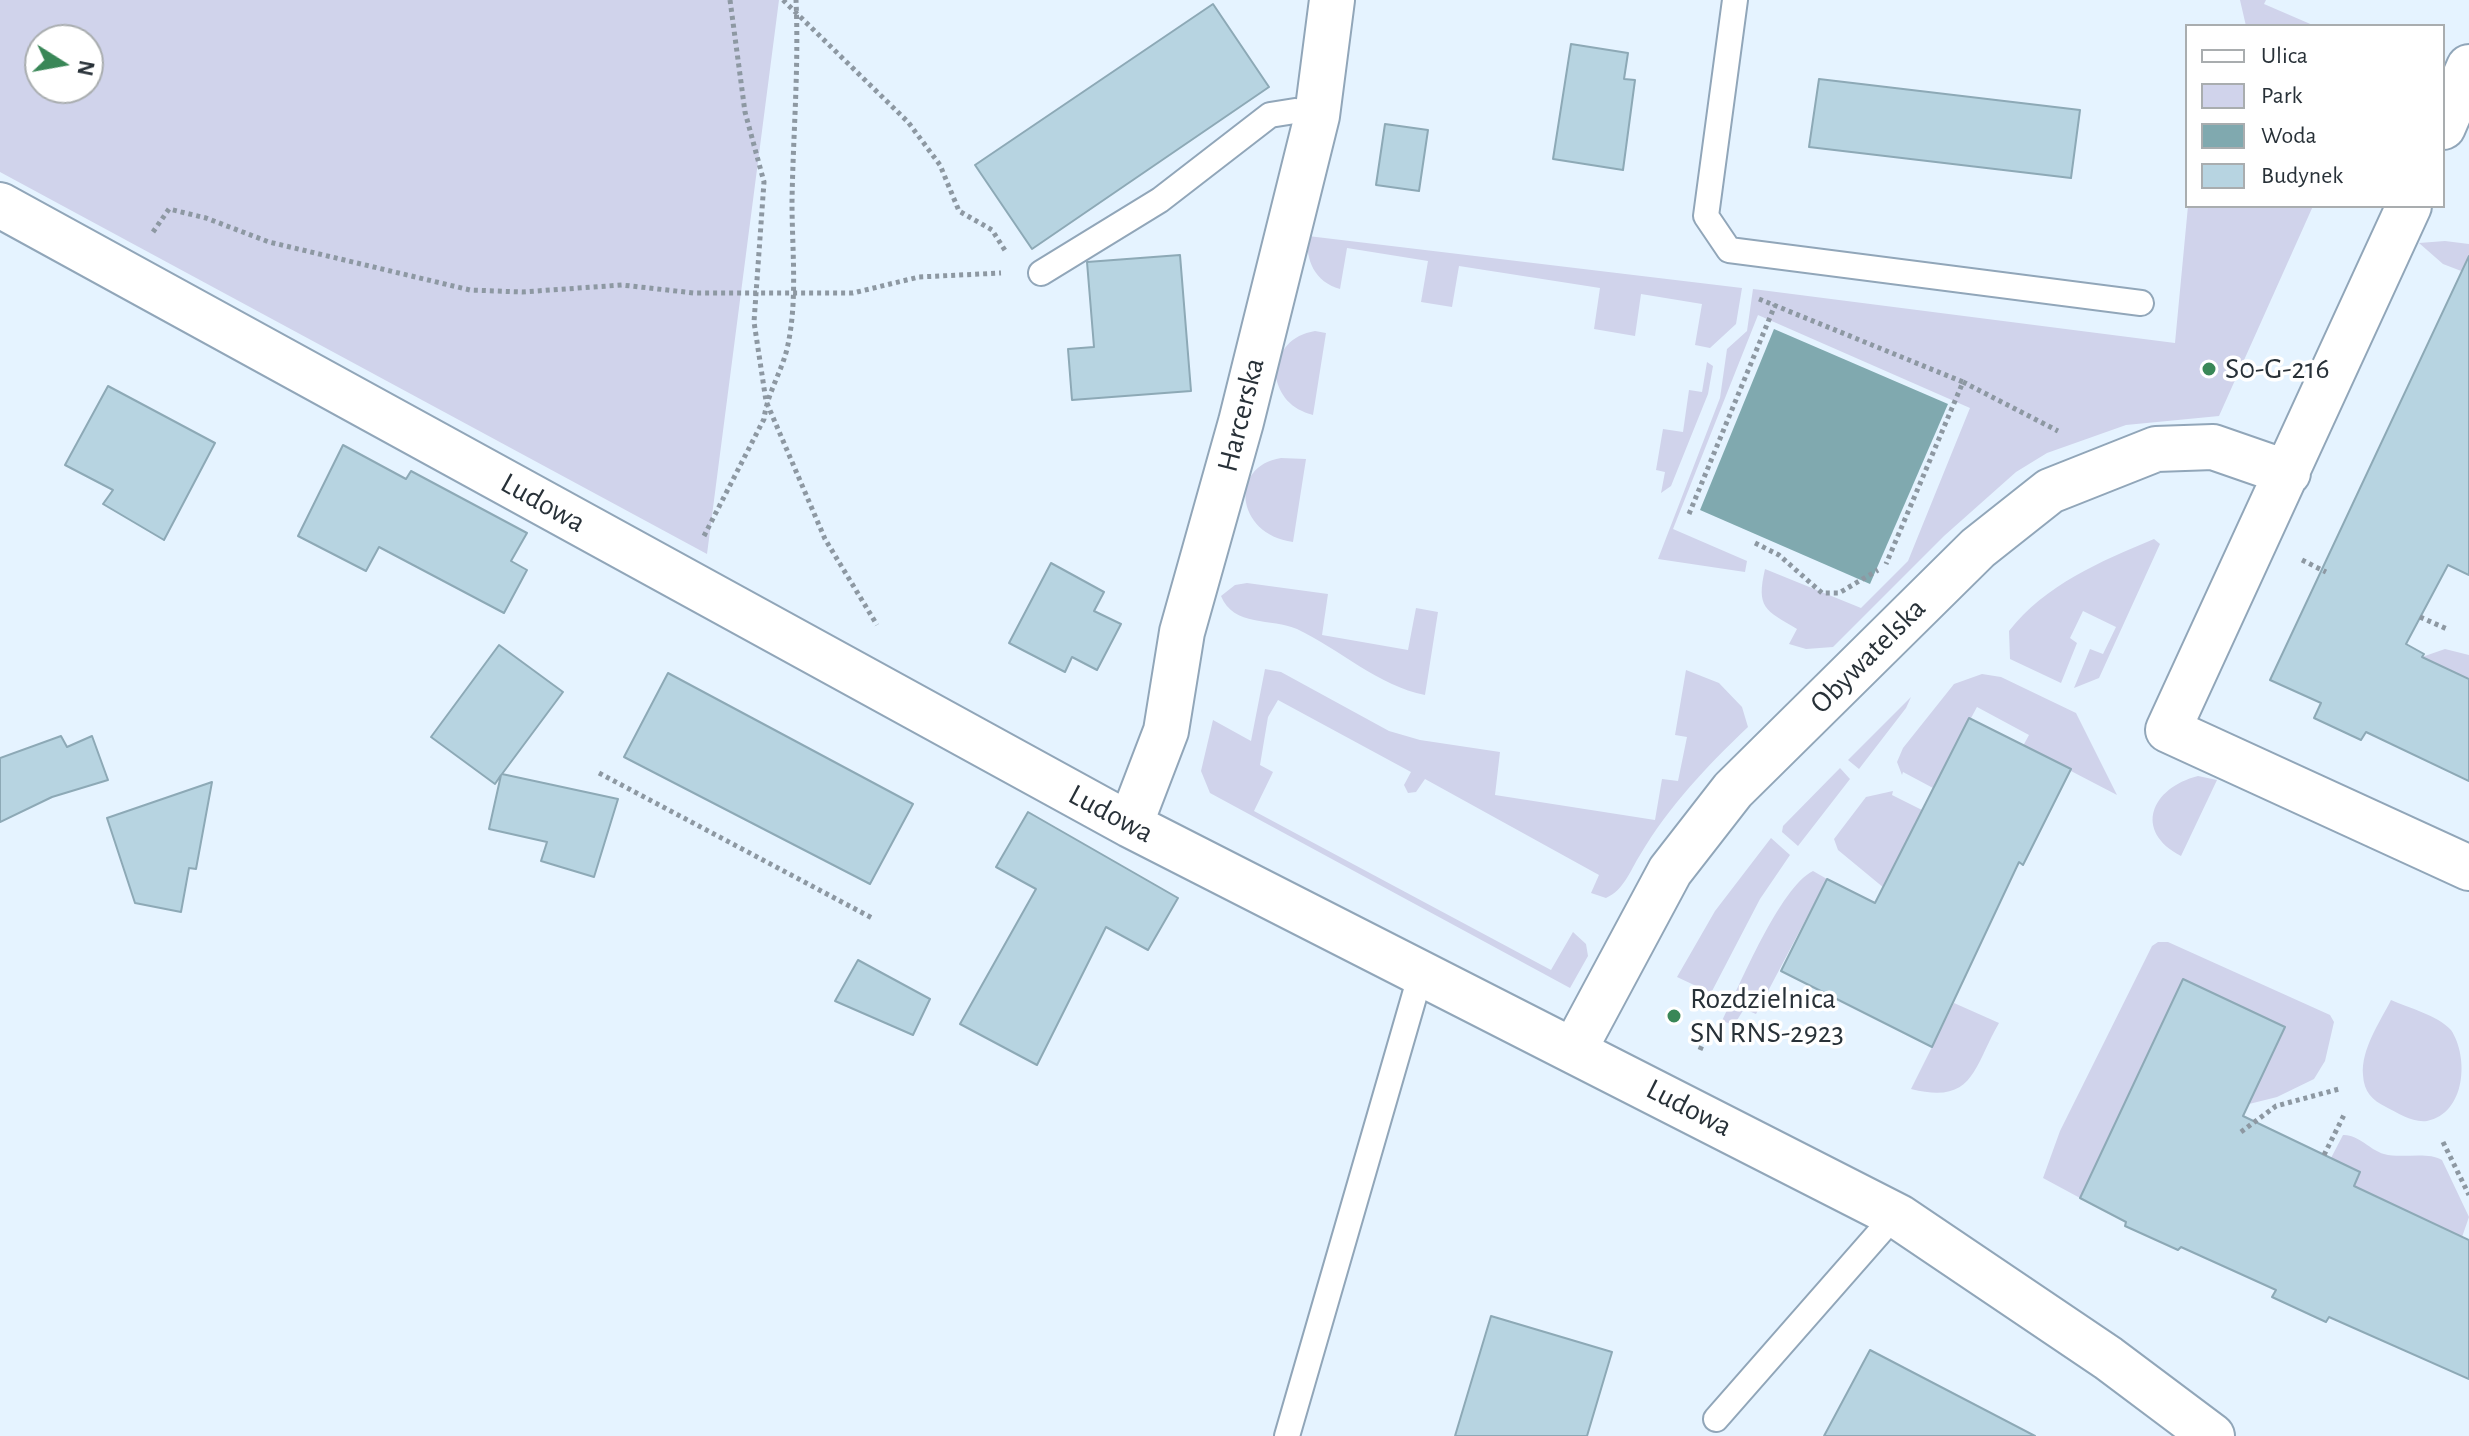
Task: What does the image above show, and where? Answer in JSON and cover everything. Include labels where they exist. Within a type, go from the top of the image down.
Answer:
[{"type":"street","name":"Harcerska","points":[[1130,825],[1166,731],[1182,632],[1241,422],[1317,116],[1332,0]]},
{"type":"street","points":[[2445,122],[2469,67]]},
{"type":"street","name":"Ludowa","points":[[0,205],[1130,825],[1895,1215],[2095,1349],[2212,1436]]},
{"type":"street","points":[[2408,208],[2168,730],[2469,868]]},
{"type":"street","name":"Obywatelska","points":[[1574,1050],[1670,871],[1733,790],[1978,548],[2050,491],[2156,449],[2213,447],[2288,473]]},
{"type":"lane","points":[[1735,0],[1706,216],[1729,250],[2141,303]]},
{"type":"lane","points":[[1030,271],[1160,200],[1270,115],[1295,111],[1317,116]]},
{"type":"lane","points":[[1287,1436],[1421,973]]},
{"type":"lane","points":[[1716,1419],[1895,1215]]},
{"type":"path","points":[[730,0],[745,112],[764,182],[754,295],[757,353],[766,401],[825,539],[882,634]]},
{"type":"path","points":[[783,0],[908,122],[940,165],[959,211],[992,230],[1030,271]]},
{"type":"path","points":[[682,579],[764,419],[766,401],[787,350],[794,294],[796,0]]},
{"type":"path","points":[[169,209],[206,218],[269,242],[470,290],[522,292],[622,285],[754,295],[853,293],[919,277],[1030,271]]},
{"type":"path","points":[[1747,294],[1963,382],[2024,411],[2112,464]]},
{"type":"path","points":[[1689,514],[1775,305]]},
{"type":"path","points":[[1755,543],[1779,555],[1822,593],[1839,593],[1885,566],[1963,382]]},
{"type":"path","points":[[2420,617],[2447,629]]},
{"type":"path","points":[[599,773],[874,919]]},
{"type":"path","points":[[1700,1050],[1706,1036]]},
{"type":"path","points":[[2241,1132],[2276,1106],[2339,1089]]},
{"type":"path","points":[[2324,1155],[2345,1113]]},
{"type":"path","points":[[2443,1142],[2469,1195]]},
{"type":"green space","points":[[0,0],[779,0],[707,554],[0,172]]},
{"type":"green space","points":[[2240,0],[2266,0],[2264,4],[2310,24],[2246,24]]},
{"type":"green space","points":[[2188,208],[2312,208],[2219,416],[2126,425],[2047,453],[2016,472],[1944,536],[1833,647],[1806,649],[1789,644],[1797,629],[1770,612],[1766,606],[1762,592],[1765,569],[1861,608],[1908,561],[1970,408],[1758,315],[1673,529],[1747,561],[1745,572],[1658,559],[1720,398],[1727,349],[1747,331],[1753,289],[2175,343]]},
{"type":"green space","points":[[1308,236],[1742,288],[1736,324],[1710,348],[1695,345],[1702,304],[1641,294],[1635,336],[1594,329],[1600,288],[1459,266],[1452,307],[1421,302],[1428,261],[1347,248],[1340,289],[1324,281],[1314,269],[1308,253]]},
{"type":"green space","points":[[2445,241],[2469,244],[2469,274],[2443,264],[2419,243]]},
{"type":"green space","points":[[1315,331],[1326,333],[1313,415],[1287,400],[1275,373],[1288,345],[1299,336]]},
{"type":"green space","points":[[1707,362],[1713,366],[1708,394],[1671,486],[1661,493],[1665,472],[1656,470],[1663,429],[1683,432],[1689,390],[1702,392]]},
{"type":"green space","points":[[1281,458],[1306,459],[1293,542],[1259,527],[1250,514],[1246,500],[1247,486],[1253,473],[1264,464]]},
{"type":"green space","points":[[2154,539],[2160,544],[2099,678],[2074,688],[2090,649],[2103,654],[2116,627],[2083,611],[2070,638],[2077,643],[2061,683],[2010,659],[2009,631],[2039,600],[2075,576]]},
{"type":"green space","points":[[1247,583],[1328,594],[1322,635],[1408,650],[1416,608],[1438,612],[1425,695],[1392,684],[1297,629],[1234,613],[1221,596],[1235,585]]},
{"type":"green space","points":[[2445,649],[2469,655],[2469,679],[2422,657]]},
{"type":"green space","points":[[1265,669],[1281,672],[1389,731],[1420,740],[1500,752],[1495,795],[1655,820],[1662,779],[1678,781],[1687,737],[1675,735],[1686,670],[1719,683],[1742,707],[1748,727],[1676,803],[1622,885],[1606,898],[1591,893],[1599,875],[1425,779],[1416,792],[1408,793],[1404,785],[1411,772],[1278,700],[1268,717],[1260,765],[1273,772],[1254,811],[1551,970],[1573,932],[1586,944],[1588,956],[1570,988],[1210,793],[1201,771],[1213,720],[1251,741]]},
{"type":"green space","points":[[1982,674],[2001,677],[2076,713],[2117,795],[2023,746],[2029,735],[1977,707],[1933,788],[1903,772],[1902,775],[1897,762],[1903,748],[1954,684]]},
{"type":"green space","points":[[1911,697],[1859,769],[1848,760]]},
{"type":"green space","points":[[1840,768],[1850,779],[1798,846],[1782,832],[1783,826]]},
{"type":"green space","points":[[2198,776],[2217,780],[2181,856],[2157,835],[2153,823],[2154,811],[2169,790]]},
{"type":"green space","points":[[1893,791],[1892,795],[1922,810],[1884,888],[1838,850],[1834,839],[1866,797]]},
{"type":"green space","points":[[1771,838],[1790,855],[1760,899],[1711,993],[1677,977],[1715,911]]},
{"type":"green space","points":[[1813,871],[1827,879],[1756,1014],[1744,1009],[1734,1025],[1722,1021],[1774,916],[1800,881]]},
{"type":"green space","points":[[2158,942],[2168,942],[2330,1015],[2334,1022],[2325,1061],[2314,1079],[2277,1097],[2249,1104],[2285,1027],[2183,980],[2080,1198],[2043,1178],[2060,1131],[2152,946]]},
{"type":"green space","points":[[2391,1000],[2438,1020],[2451,1030],[2457,1041],[2462,1069],[2456,1096],[2440,1116],[2427,1121],[2411,1119],[2381,1104],[2365,1086],[2365,1055]]},
{"type":"green space","points":[[1954,1003],[1999,1023],[1976,1068],[1960,1087],[1932,1093],[1911,1089]]},
{"type":"green space","points":[[2343,1135],[2354,1137],[2384,1154],[2429,1156],[2442,1160],[2469,1217],[2462,1237],[2354,1186],[2360,1172],[2331,1158]]},
{"type":"water","points":[[1774,329],[1948,404],[1870,584],[1700,510]]},
{"type":"building","points":[[1213,4],[1269,87],[1032,249],[975,165]]},
{"type":"building","points":[[1571,44],[1628,53],[1624,79],[1635,80],[1623,170],[1553,159]]},
{"type":"building","points":[[1819,79],[2080,110],[2071,178],[1809,147]]},
{"type":"building","points":[[1385,124],[1428,130],[1419,191],[1376,185]]},
{"type":"building","points":[[1180,255],[1191,391],[1072,400],[1068,349],[1094,347],[1087,262]]},
{"type":"building","points":[[2469,256],[2469,575],[2448,565],[2406,644],[2424,654],[2422,657],[2469,679],[2469,781],[2366,732],[2361,740],[2314,718],[2321,703],[2270,680]]},
{"type":"building","points":[[108,386],[215,443],[164,540],[103,504],[113,490],[65,465]]},
{"type":"building","points":[[343,445],[406,479],[411,471],[527,533],[511,561],[527,570],[504,613],[379,547],[366,571],[298,536]]},
{"type":"building","points":[[1051,563],[1104,592],[1094,611],[1121,624],[1097,670],[1072,657],[1065,672],[1009,643]]},
{"type":"building","points":[[499,645],[563,692],[502,774],[618,799],[594,877],[541,861],[547,842],[489,829],[501,775],[495,784],[431,737]]},
{"type":"building","points":[[668,673],[913,804],[870,884],[624,757]]},
{"type":"building","points":[[1969,718],[2071,769],[2023,865],[2019,862],[1932,1047],[1781,971],[1827,879],[1875,903]]},
{"type":"building","points":[[61,736],[67,747],[92,736],[108,780],[52,797],[0,822],[0,758]]},
{"type":"building","points":[[212,782],[196,869],[189,868],[181,912],[135,903],[107,818]]},
{"type":"building","points":[[1028,812],[1178,898],[1148,950],[1106,927],[1037,1065],[960,1024],[1036,889],[996,867]]},
{"type":"building","points":[[858,960],[930,999],[913,1035],[835,1001]]},
{"type":"building","points":[[2183,979],[2285,1027],[2243,1116],[2360,1172],[2354,1186],[2469,1240],[2469,1379],[2329,1317],[2326,1322],[2272,1297],[2276,1290],[2181,1247],[2178,1250],[2125,1226],[2126,1222],[2080,1198]]},
{"type":"building","points":[[1491,1316],[1612,1352],[1587,1436],[1455,1436]]},
{"type":"building","points":[[1870,1350],[2035,1436],[1824,1436]]},
{"type":"place","name":"S0-G-216","points":[[2209,369]]},
{"type":"place","name":"Rozdzielnica SN RNS-2923","points":[[1674,1016]]}]
